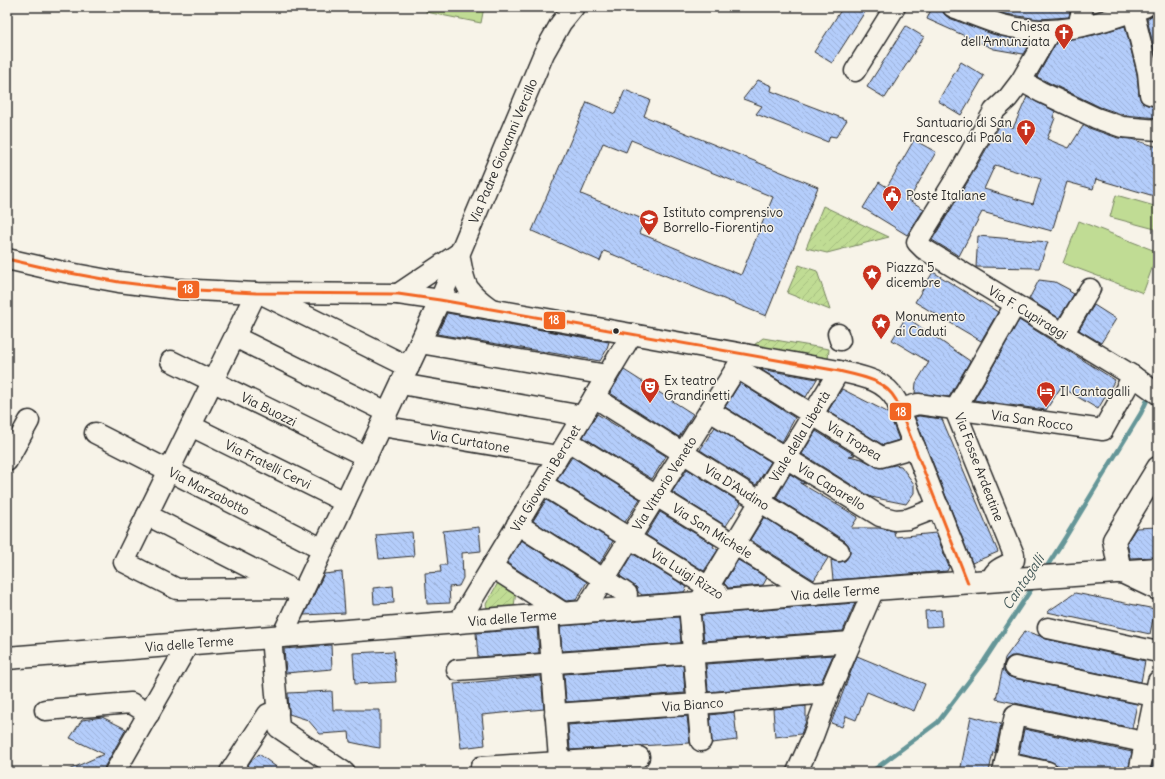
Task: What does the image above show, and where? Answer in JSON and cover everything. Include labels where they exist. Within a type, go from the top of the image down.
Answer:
[{"type":"main road","points":[[1158,468],[1114,540],[1120,572],[1158,569]]},
{"type":"main road","name":"Via delle Terme","points":[[7,658],[565,614],[698,598],[731,601],[1120,572]]},
{"type":"street","name":"Via Padre Giovanni Vercillo","points":[[276,637],[295,591],[323,549],[440,300],[544,53],[558,28],[574,7]]},
{"type":"street","points":[[855,72],[895,7]]},
{"type":"street","points":[[953,7],[1001,24],[1050,31],[1114,19],[1139,9],[1153,72],[1154,95]]},
{"type":"street","points":[[1083,7],[1080,18],[1083,26]]},
{"type":"street","points":[[1050,31],[1021,81],[1096,118],[1122,127],[1158,130]]},
{"type":"street","name":"Via F. Cupiraggi","points":[[1021,81],[1008,98],[994,111],[957,177],[917,242],[924,249],[1133,376],[1158,394]]},
{"type":"street","points":[[398,294],[459,253],[468,289],[476,298],[493,310]]},
{"type":"street","points":[[7,259],[59,271],[119,282],[176,289],[258,293],[398,294],[632,334],[741,361],[839,371],[871,379],[887,387],[892,393],[900,409],[968,583]]},
{"type":"street","points":[[1063,334],[1090,289]]},
{"type":"street","points":[[258,293],[124,562],[177,588],[295,591]]},
{"type":"street","points":[[258,293],[405,376],[582,416]]},
{"type":"street","name":"Via Fosse Ardeatine","points":[[992,582],[994,573],[998,569],[1011,564],[1014,560],[1014,555],[955,410],[1015,305]]},
{"type":"street","name":"Via Giovanni Berchet","points":[[458,622],[632,334]]},
{"type":"street","name":"Via Curtatone","points":[[235,337],[384,419],[563,449]]},
{"type":"street","points":[[420,343],[607,375]]},
{"type":"street","name":"Via Buozzi","points":[[171,361],[367,457]]},
{"type":"street","name":"Via Vittorio Veneto","points":[[565,614],[604,579],[741,361]]},
{"type":"street","name":"Via Tropea","points":[[741,361],[812,415],[881,457],[915,447]]},
{"type":"street","name":"Viale della Libertà","points":[[698,598],[734,544],[839,371]]},
{"type":"street","name":"Via San Rocco","points":[[900,409],[918,404],[1103,430],[1133,376]]},
{"type":"street","name":"Via D'Audino","points":[[594,397],[839,551]]},
{"type":"street","name":"Via Caparello","points":[[710,411],[880,516],[895,520],[908,519],[939,507]]},
{"type":"street","points":[[7,461],[29,421]]},
{"type":"street","name":"Via Fratelli Cervi","points":[[191,426],[345,502]]},
{"type":"street","name":"Via Marzabotto","points":[[95,434],[323,549]]},
{"type":"street","name":"Via San Michele","points":[[563,449],[656,496],[816,595]]},
{"type":"street","name":"Via Luigi Rizzo","points":[[542,484],[629,539],[698,598]]},
{"type":"street","points":[[147,514],[295,591]]},
{"type":"street","points":[[518,524],[627,594]]},
{"type":"street","points":[[492,567],[565,614],[552,664],[559,767]]},
{"type":"street","points":[[1120,572],[1158,590]]},
{"type":"street","points":[[798,772],[814,736],[829,692],[874,590]]},
{"type":"street","points":[[698,598],[693,654],[701,741]]},
{"type":"street","points":[[1048,628],[1158,652]]},
{"type":"street","points":[[276,637],[279,728],[344,772]]},
{"type":"street","points":[[457,670],[851,642]]},
{"type":"street","points":[[116,772],[190,643]]},
{"type":"street","points":[[1015,667],[1157,692],[1151,744],[1139,772]]},
{"type":"street","name":"Via Bianco","points":[[555,714],[698,704],[829,692]]},
{"type":"street","points":[[45,710],[131,703],[149,714]]},
{"type":"street","points":[[230,772],[268,714],[278,711]]},
{"type":"street","points":[[1048,772],[1004,768],[1015,715],[1151,744]]},
{"type":"street","points":[[481,767],[559,767],[639,757]]},
{"type":"green space","points":[[427,7],[484,7],[481,23],[426,12]]},
{"type":"green space","points":[[1116,195],[1158,207],[1158,218],[1155,229],[1110,217]]},
{"type":"green space","points":[[823,206],[889,237],[827,253],[806,248]]},
{"type":"green space","points":[[1079,221],[1158,252],[1143,293],[1063,263]]},
{"type":"green space","points":[[799,265],[817,271],[830,310],[787,293]]},
{"type":"green space","points":[[763,338],[829,349],[828,360],[754,345]]},
{"type":"green space","points":[[499,581],[516,592],[514,606],[487,608],[486,604]]},
{"type":"building","points":[[843,7],[868,7],[832,63],[814,52]]},
{"type":"building","points":[[932,7],[942,7],[944,14],[949,18],[992,34],[1031,41],[1023,54],[994,49],[927,19]]},
{"type":"building","points":[[985,7],[1071,7],[1069,17],[1039,19],[1005,14]]},
{"type":"building","points":[[1156,7],[1158,7],[1158,65],[1147,19],[1154,14]]},
{"type":"building","points":[[906,26],[924,37],[885,98],[867,87]]},
{"type":"building","points":[[1125,26],[1137,74],[1141,101],[1147,105],[1158,107],[1158,118],[1124,115],[1100,107],[1037,77],[1057,41],[1094,35]]},
{"type":"building","points":[[961,62],[984,76],[961,115],[938,101]]},
{"type":"building","points":[[758,80],[772,86],[771,91],[847,120],[836,137],[830,136],[828,142],[756,114],[762,106],[743,99]]},
{"type":"building","points":[[625,90],[650,100],[644,116],[818,187],[766,316],[604,251],[600,261],[532,231],[587,102],[615,114]],"holes":[[[631,140],[773,197],[741,275],[639,233],[645,220],[581,194],[603,143],[626,152]]]},
{"type":"building","points":[[1027,97],[1055,111],[1053,118],[1055,118],[1047,139],[1069,148],[1083,126],[1118,138],[1131,139],[1158,147],[1158,182],[1154,196],[1096,179],[1093,189],[1067,182],[1052,231],[982,212],[959,256],[932,240],[1001,123],[1013,128]],"holes":[[[995,165],[1041,179],[1033,204],[984,189]]]},
{"type":"building","points":[[914,140],[936,152],[909,200],[924,209],[907,235],[863,208],[879,182],[887,187]]},
{"type":"building","points":[[978,236],[1048,242],[1039,268],[976,267]]},
{"type":"building","points":[[933,272],[998,312],[981,341],[915,302]]},
{"type":"building","points":[[1039,280],[1055,282],[1070,290],[1069,291],[1074,294],[1059,318],[1029,299]]},
{"type":"building","points":[[1094,305],[1116,319],[1101,343],[1079,330]]},
{"type":"building","points":[[447,313],[609,342],[600,361],[437,334]]},
{"type":"building","points":[[906,317],[970,361],[949,397],[915,393],[916,383],[929,362],[892,340]]},
{"type":"building","points":[[1019,320],[1115,380],[1098,409],[1061,387],[1046,410],[974,400]]},
{"type":"building","points":[[760,369],[817,379],[806,397]]},
{"type":"building","name":"Ex teatro Grandinetti","points":[[624,370],[693,414],[679,437],[610,393]]},
{"type":"building","points":[[740,383],[795,418],[782,442],[725,407]]},
{"type":"building","points":[[842,389],[889,413],[899,440],[883,445],[828,411]]},
{"type":"building","points":[[597,414],[666,456],[652,479],[583,437]]},
{"type":"building","points":[[919,416],[942,419],[998,552],[972,563],[915,417]]},
{"type":"building","points":[[715,427],[771,462],[756,485],[700,450]]},
{"type":"building","points":[[816,431],[855,455],[849,456],[862,459],[879,468],[895,465],[901,466],[914,484],[914,493],[906,504],[871,497],[802,454]]},
{"type":"building","points":[[572,457],[640,499],[625,522],[557,480]]},
{"type":"building","points":[[687,469],[741,503],[726,526],[672,492]]},
{"type":"building","points":[[790,474],[806,484],[800,483],[858,517],[851,528],[879,528],[894,531],[895,537],[936,533],[949,567],[947,571],[833,580],[831,560],[838,562],[845,561],[850,552],[849,546],[845,541],[776,498]]},
{"type":"building","points":[[546,500],[613,541],[600,563],[533,521]]},
{"type":"building","points":[[660,512],[714,545],[713,547],[718,550],[704,571],[646,535]]},
{"type":"building","points":[[764,517],[828,558],[814,580],[750,540]]},
{"type":"building","points":[[479,527],[481,551],[462,553],[463,578],[459,586],[449,587],[450,603],[427,604],[425,573],[441,572],[440,565],[447,565],[443,531]]},
{"type":"building","points":[[1158,527],[1158,557],[1130,558],[1127,542],[1136,528]]},
{"type":"building","points":[[412,532],[414,556],[379,559],[376,535]]},
{"type":"building","points":[[521,540],[587,582],[576,600],[566,601],[507,563]]},
{"type":"building","points":[[633,554],[687,587],[684,592],[642,595],[638,592],[637,588],[620,576]]},
{"type":"building","points":[[738,560],[767,578],[763,585],[728,588],[724,583]]},
{"type":"building","points":[[342,572],[345,613],[304,615],[324,574]]},
{"type":"building","points":[[393,586],[394,603],[374,604],[373,588]]},
{"type":"building","points":[[1075,593],[1155,609],[1150,634],[1047,612]]},
{"type":"building","points":[[855,603],[843,631],[704,641],[701,615]]},
{"type":"building","points":[[941,610],[942,626],[926,627],[925,611]]},
{"type":"building","points":[[679,617],[681,643],[562,651],[560,626]]},
{"type":"building","points":[[537,628],[539,653],[478,657],[476,633]]},
{"type":"building","points":[[1025,631],[1046,639],[1145,661],[1141,682],[1017,656],[1011,656],[1004,664],[1004,671],[1008,676],[1013,678],[1137,704],[1132,728],[996,699],[1005,658]]},
{"type":"building","points":[[331,645],[332,669],[286,673],[284,649]]},
{"type":"building","points":[[394,651],[396,682],[355,684],[353,653]]},
{"type":"building","points":[[833,655],[821,682],[708,692],[706,664]]},
{"type":"building","points":[[857,656],[925,684],[914,711],[867,692],[856,720],[846,716],[842,727],[831,723]]},
{"type":"building","points":[[683,665],[685,693],[566,702],[564,674]]},
{"type":"building","points":[[541,676],[544,709],[482,715],[485,745],[461,748],[454,684]]},
{"type":"building","points":[[332,691],[333,710],[380,710],[380,748],[350,742],[349,732],[320,734],[308,720],[289,714],[288,693]]},
{"type":"building","points":[[806,706],[806,721],[801,734],[775,737],[773,709]]},
{"type":"building","points":[[734,712],[737,740],[712,743],[710,715]]},
{"type":"building","points":[[687,716],[690,743],[570,750],[568,725]]},
{"type":"building","points":[[971,716],[1001,724],[995,753],[993,752],[989,772],[960,772]]},
{"type":"building","points":[[102,717],[126,729],[103,772],[64,772],[104,754],[70,738],[82,720]]},
{"type":"building","points":[[1024,729],[1132,752],[1128,772],[1090,772],[1057,765],[1050,761],[1019,754]]},
{"type":"building","points":[[259,754],[283,772],[244,772],[250,762]]},
{"type":"building","points":[[1154,756],[1158,757],[1158,772],[1151,772]]},
{"type":"building","points":[[640,768],[640,772],[584,772]]},
{"type":"waterway","name":"Cantagalli","points":[[1154,385],[1158,376]]},
{"type":"waterway","name":"Cantagalli","points":[[1044,571],[1141,413],[1150,394]]},
{"type":"waterway","name":"Cantagalli","points":[[871,772],[938,722],[984,661],[1034,585]]},
{"type":"transit line","name":"18","points":[[7,259],[59,271],[119,282],[176,289],[256,293],[398,294],[440,300],[839,371],[863,377],[885,387],[896,400],[968,583]]},
{"type":"place","name":"Chiesa dell'Annunziata","points":[[1064,50]]},
{"type":"place","name":"Santuario di San Francesco di Paola","points":[[1026,146]]},
{"type":"place","name":"Poste Italiane","points":[[892,212]]},
{"type":"place","name":"Istituto comprensivo Borrello-Fiorentino","points":[[649,236]]},
{"type":"place","name":"Piazza 5 dicembre","points":[[872,291]]},
{"type":"place","name":"Monumento ai Caduti","points":[[881,340]]},
{"type":"place","name":"Ex teatro Grandinetti","points":[[650,404]]},
{"type":"place","name":"Il Cantagalli","points":[[1046,408]]}]
